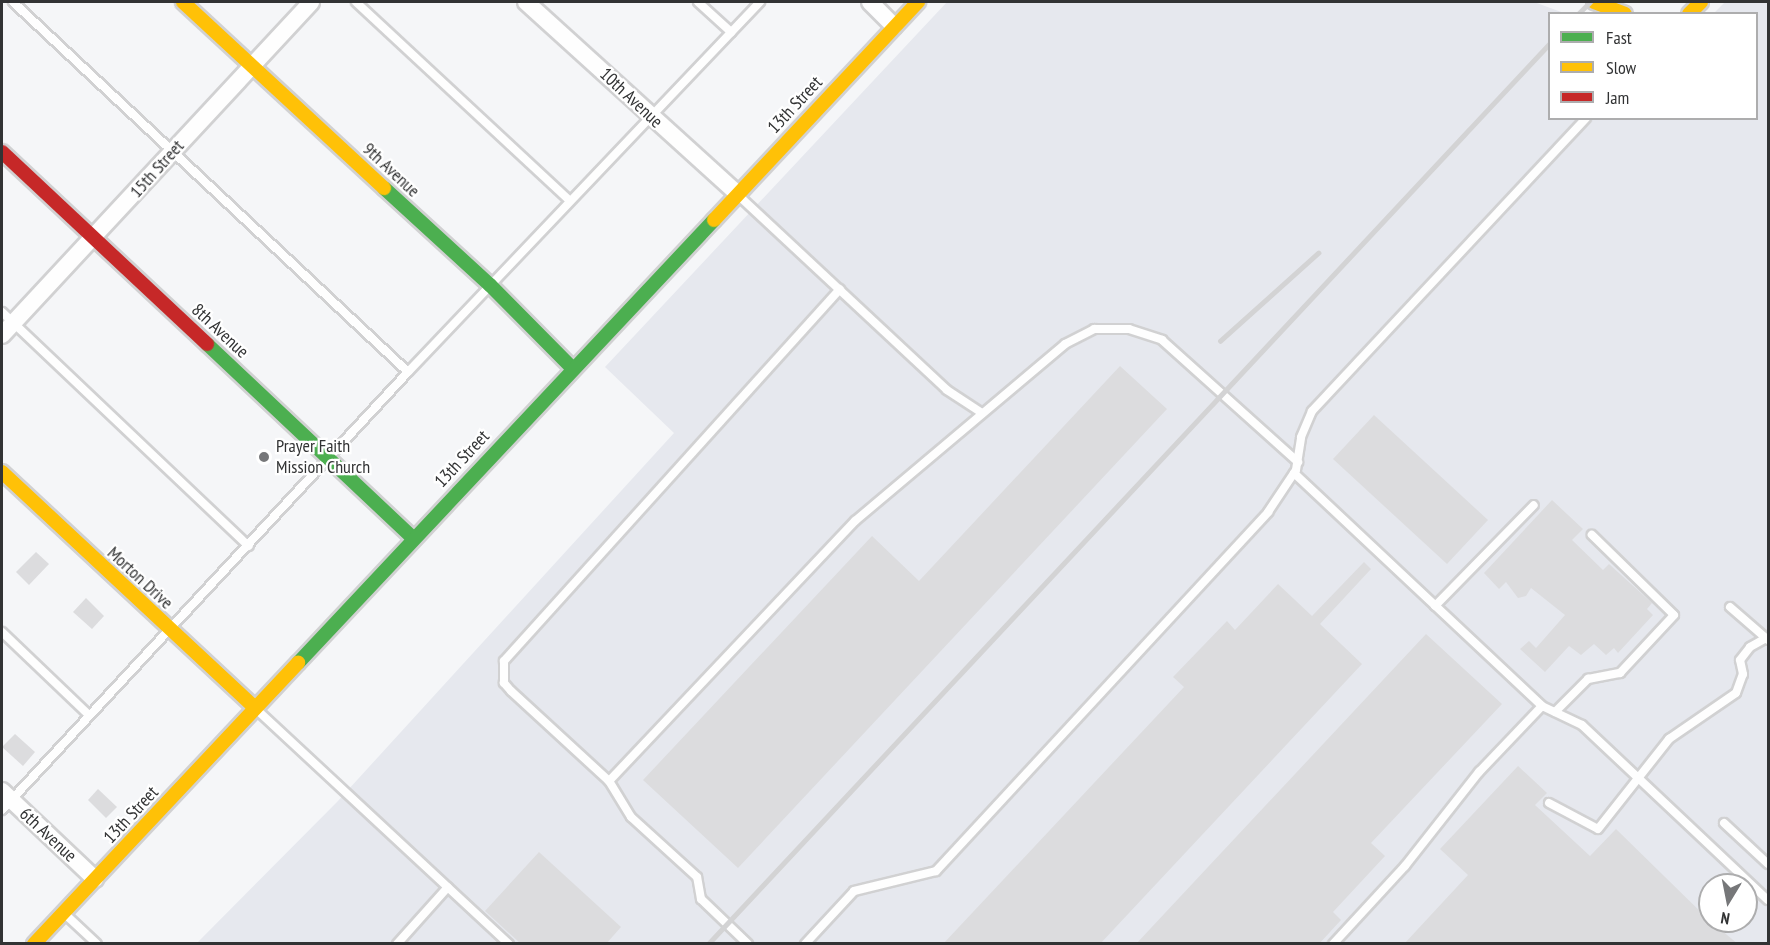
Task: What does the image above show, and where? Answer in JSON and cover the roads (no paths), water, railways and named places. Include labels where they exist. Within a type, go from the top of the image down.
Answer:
[{"type":"street","name":"9th Avenue","points":[[183,2],[490,285],[572,368]]},
{"type":"street","name":"15th Street","points":[[5,323],[95,238],[311,2]]},
{"type":"street","name":"10th Avenue","points":[[526,2],[737,193]]},
{"type":"street","points":[[870,2],[894,26]]},
{"type":"street","name":"13th Street","points":[[34,944],[412,537],[918,2]]},
{"type":"street","points":[[1594,2],[1609,10]]},
{"type":"street","name":"8th Avenue","points":[[2,152],[412,537]]},
{"type":"street","name":"Morton Drive","points":[[2,472],[255,708]]},
{"type":"street","name":"6th Avenue","points":[[5,800],[95,879]]},
{"type":"lane","points":[[13,2],[408,372]]},
{"type":"lane","points":[[356,2],[570,200]]},
{"type":"lane","points":[[698,2],[731,32]]},
{"type":"lane","points":[[5,800],[170,631],[408,372],[760,2]]},
{"type":"lane","points":[[805,944],[854,891],[936,871],[1268,512],[1294,473],[1298,462],[1301,437],[1312,411],[1584,120]]},
{"type":"lane","points":[[737,193],[947,390],[982,413]]},
{"type":"lane","points":[[748,944],[701,899],[697,877],[631,817],[609,781],[504,683],[504,661],[840,289]]},
{"type":"lane","points":[[5,323],[249,546]]},
{"type":"lane","points":[[609,781],[830,545],[1065,344],[1094,329],[1129,329],[1170,346],[1298,462]]},
{"type":"lane","points":[[1294,473],[1542,706],[1582,725],[1768,900]]},
{"type":"lane","points":[[1435,606],[1534,505]]},
{"type":"lane","points":[[1555,712],[1588,679],[1620,673],[1674,615],[1592,535]]},
{"type":"lane","points":[[1549,802],[1598,829],[1669,739],[1736,693],[1743,674],[1740,660],[1750,647],[1767,639],[1730,607]]},
{"type":"lane","points":[[2,632],[89,715]]},
{"type":"lane","points":[[1334,944],[1406,866],[1479,772],[1542,706]]},
{"type":"lane","points":[[255,708],[509,944]]},
{"type":"lane","points":[[1724,823],[1768,864]]},
{"type":"lane","points":[[396,944],[448,887]]},
{"type":"lane","points":[[63,913],[97,944]]},
{"type":"railway","points":[[1580,12],[1590,2]]},
{"type":"railway","points":[[708,944],[1548,45]]},
{"type":"railway","points":[[1220,341],[1318,253]]},
{"type":"place","name":"Prayer Faith Mission Church","points":[[264,457]]}]
